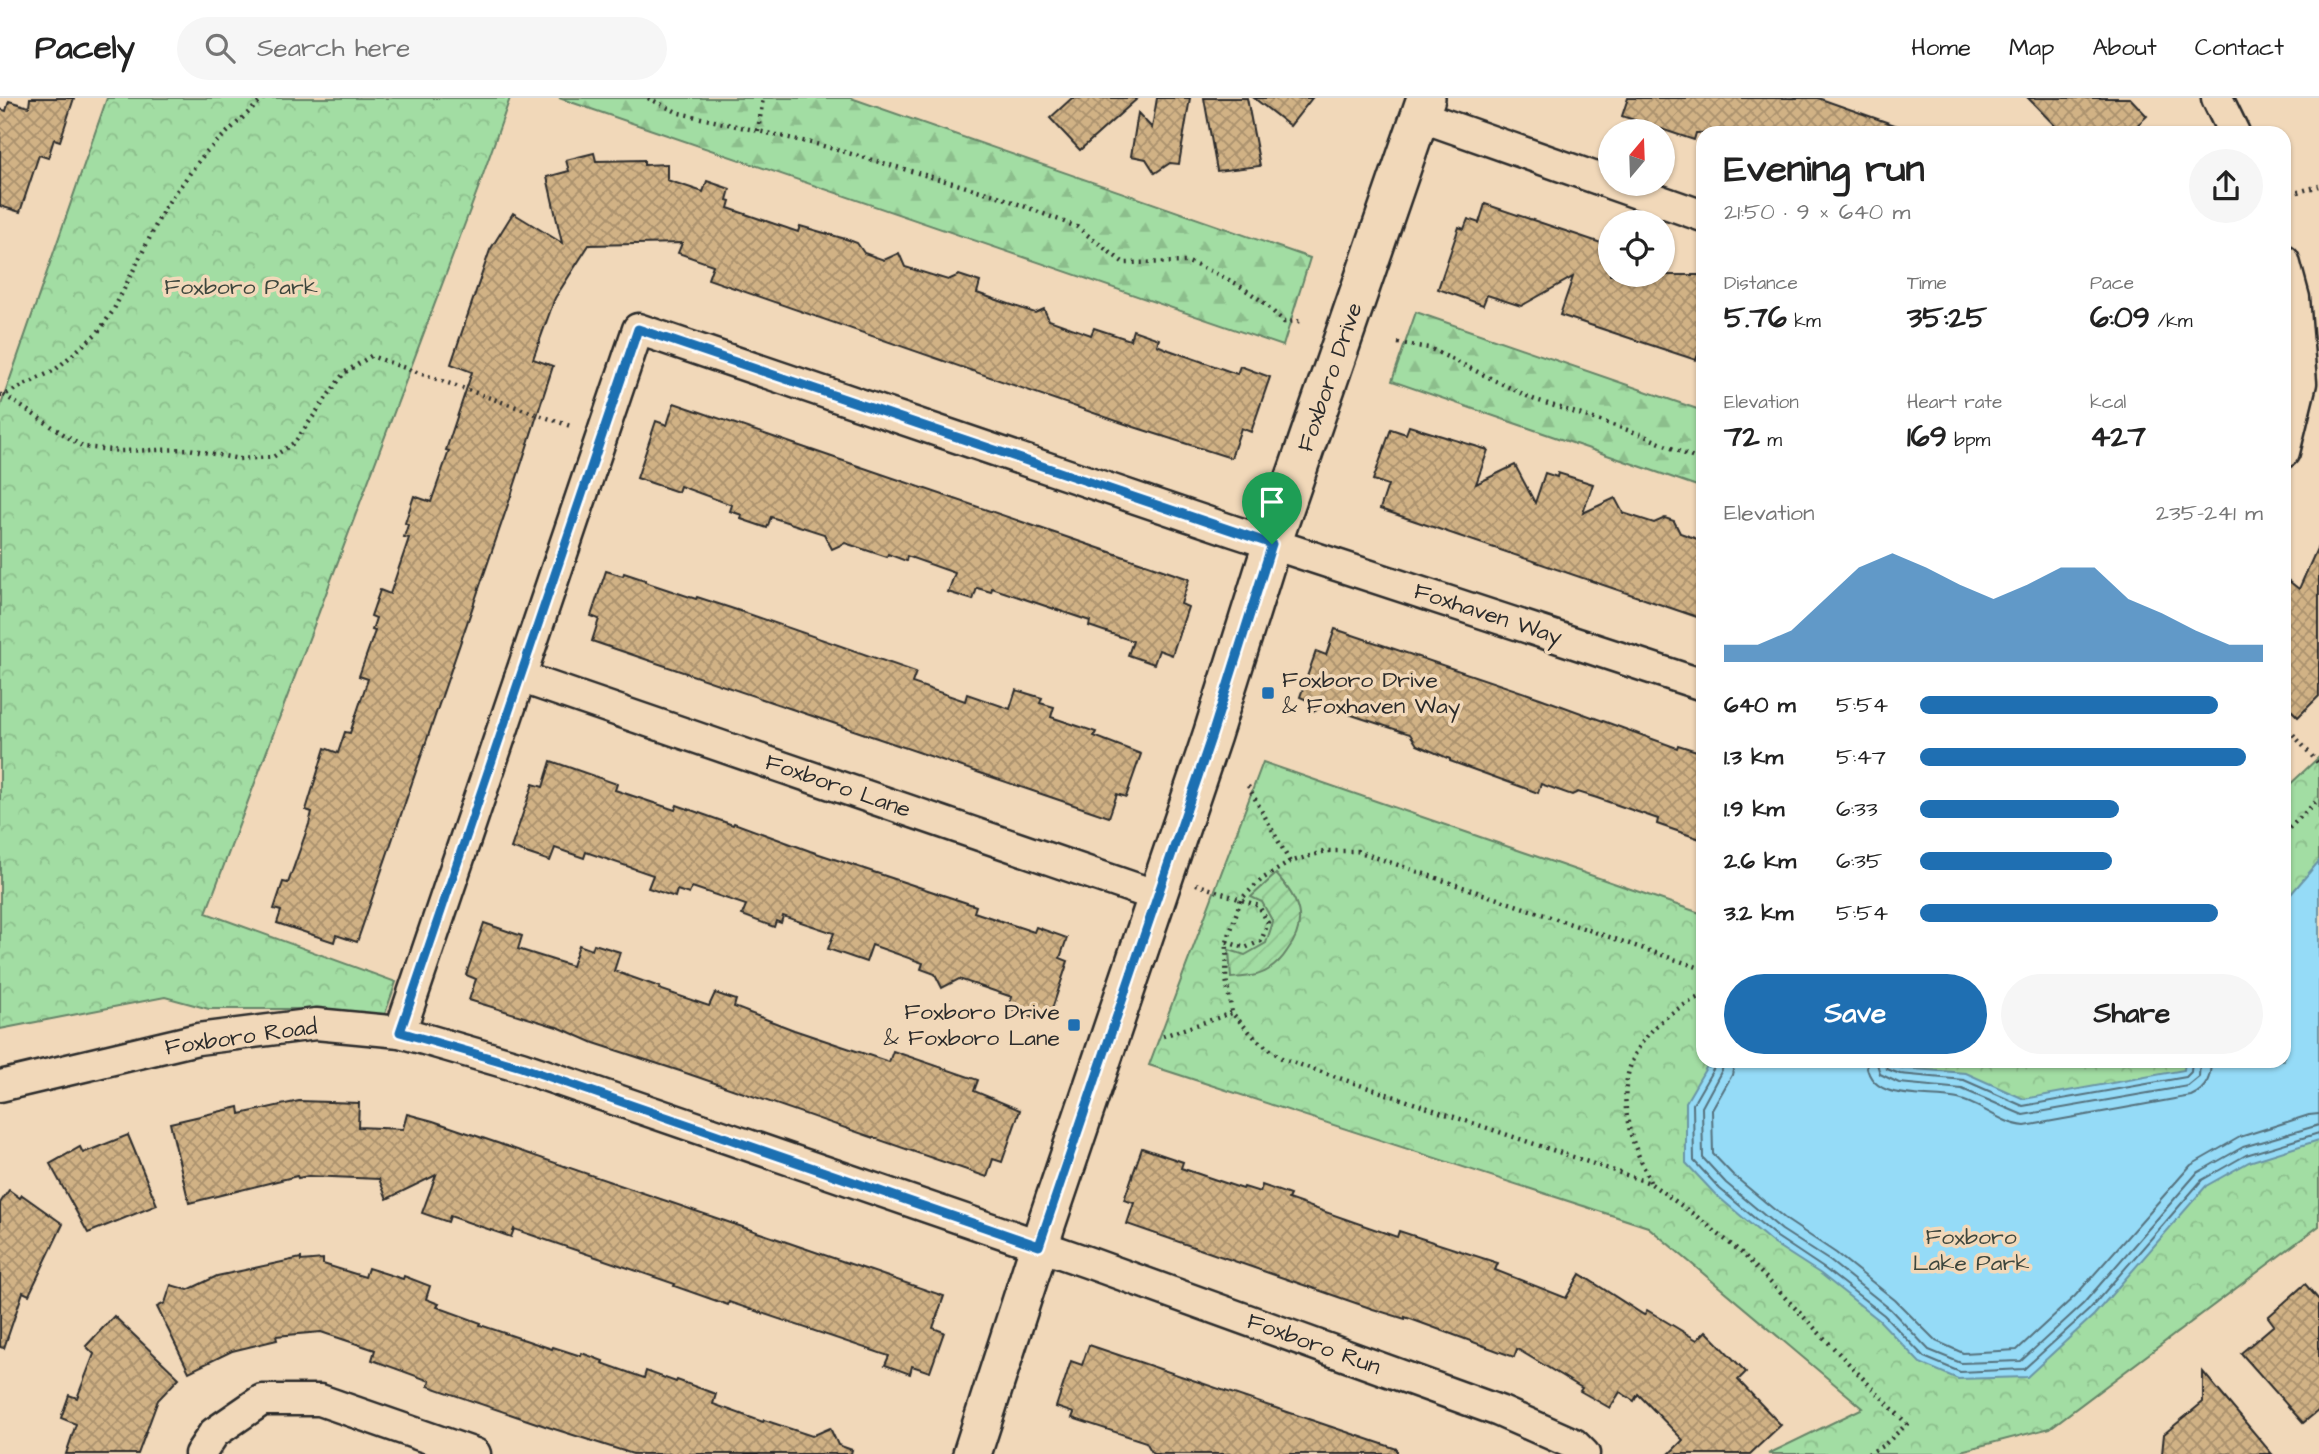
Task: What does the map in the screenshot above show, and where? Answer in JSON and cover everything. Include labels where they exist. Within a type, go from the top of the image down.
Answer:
[{"type":"street","points":[[2217,98],[2231,126]]},
{"type":"street","points":[[1423,107],[1598,178]]},
{"type":"street","name":"Foxboro Drive","points":[[972,1454],[1039,1246],[1212,735],[1272,544],[1423,107]]},
{"type":"street","points":[[1647,196],[1696,213]]},
{"type":"street","points":[[2291,287],[2301,383],[2291,424]]},
{"type":"street","name":"Foxhaven Way","points":[[520,677],[638,329],[1272,544],[1696,683]]},
{"type":"street","points":[[400,1032],[520,677]]},
{"type":"street","name":"Foxboro Lane","points":[[520,677],[1157,896]]},
{"type":"street","name":"Foxboro Road","points":[[0,1086],[198,1039],[316,1024],[400,1032],[521,1067],[1039,1246]]},
{"type":"street","name":"Foxboro Run","points":[[1039,1246],[1499,1411],[1574,1444],[1584,1454]]},
{"type":"street","points":[[200,1454],[214,1433],[262,1401],[320,1400],[475,1454]]},
{"type":"path","points":[[2,395],[55,370],[98,332],[113,311],[165,207],[205,153],[264,98]]},
{"type":"path","points":[[648,98],[679,113],[902,167],[998,196],[1077,227],[1124,263],[1188,262],[1237,284],[1262,301],[1284,322],[1303,321]]},
{"type":"path","points":[[758,131],[763,98]]},
{"type":"path","points":[[2291,193],[2319,186]]},
{"type":"path","points":[[1398,343],[1429,348],[1533,399],[1640,434],[1696,459]]},
{"type":"path","points":[[2,395],[83,447],[121,451],[189,449],[239,459],[273,457],[295,442],[344,373],[371,356],[579,429]]},
{"type":"path","points":[[2291,732],[2319,764]]},
{"type":"path","points":[[1248,786],[1290,862]]},
{"type":"path","points":[[2291,826],[2319,799]]},
{"type":"path","points":[[1696,967],[1357,851],[1326,851],[1290,862],[1262,879],[1241,899],[1227,942],[1226,979],[1232,1013],[1257,1040],[1283,1059],[1650,1183],[1743,1254],[1907,1424],[1884,1445],[1868,1454]]},
{"type":"path","points":[[1227,942],[1245,948],[1261,941],[1268,923],[1259,906],[1241,899]]},
{"type":"path","points":[[1650,1183],[1629,1129],[1625,1105],[1627,1071],[1640,1044],[1658,1022],[1696,998]]},
{"type":"path","points":[[1163,1036],[1232,1013]]},
{"type":"green space","name":"Foxboro Park","points":[[107,98],[510,98],[206,913],[396,982],[385,1014],[313,1009],[209,1009],[165,997],[0,1029],[0,408]]},
{"type":"green space","points":[[559,98],[851,98],[1310,258],[1283,346]]},
{"type":"green space","points":[[1416,312],[1696,409],[1696,486],[1392,381]]},
{"type":"green space","name":"Foxboro Lake Park","points":[[2319,757],[2319,1226],[2050,1428],[1949,1454],[1768,1454],[1863,1408],[1648,1227],[1149,1065],[1263,762],[1696,912],[1696,1068],[2291,1068],[2291,783]]},
{"type":"green space","points":[[1276,874],[1291,893],[1298,911],[1298,930],[1294,940],[1281,959],[1268,970],[1255,975],[1231,978],[1229,950],[1245,955],[1266,943],[1273,922],[1262,902],[1251,897]]},
{"type":"water","points":[[2319,861],[2319,1140],[2249,1162],[2206,1186],[2094,1315],[2027,1377],[1958,1379],[1920,1363],[1879,1320],[1821,1274],[1773,1243],[1715,1194],[1686,1163],[1686,1102],[1706,1068],[1901,1068],[1966,1073],[2024,1099],[2184,1068],[2291,1068],[2291,894]]},
{"type":"building","points":[[30,98],[74,98],[60,141],[54,139],[48,158],[39,155],[20,212],[0,206],[0,109],[6,111],[9,101],[29,107]]},
{"type":"building","points":[[1072,98],[1138,98],[1080,150],[1050,118]]},
{"type":"building","points":[[1157,98],[1190,98],[1179,164],[1170,163],[1155,173],[1146,159],[1131,156],[1138,113],[1152,128]]},
{"type":"building","points":[[1204,98],[1247,98],[1260,166],[1217,171]]},
{"type":"building","points":[[1254,98],[1312,98],[1290,126]]},
{"type":"building","points":[[1628,98],[1818,98],[1897,126],[1696,126],[1694,140],[1675,134],[1675,119],[1631,119],[1622,116]]},
{"type":"building","points":[[2028,98],[2130,98],[2147,116],[2136,126],[2055,126]]},
{"type":"building","points":[[594,153],[596,161],[644,160],[644,165],[667,164],[667,180],[703,192],[707,181],[730,189],[728,208],[798,232],[800,226],[849,240],[857,243],[864,253],[884,260],[899,253],[905,267],[948,280],[959,275],[980,282],[977,293],[1035,313],[1044,309],[1049,320],[1091,335],[1094,328],[1130,340],[1133,330],[1159,339],[1157,345],[1237,374],[1240,366],[1270,377],[1251,432],[1241,428],[1231,458],[708,279],[713,265],[678,253],[682,243],[589,245],[555,298],[533,359],[553,366],[357,942],[336,935],[334,942],[277,923],[281,911],[274,909],[283,882],[288,883],[309,824],[312,812],[306,810],[325,748],[338,753],[345,732],[350,733],[368,679],[359,676],[375,631],[372,630],[376,618],[371,616],[380,590],[390,594],[409,538],[404,537],[408,525],[405,523],[414,496],[431,502],[449,451],[446,450],[472,372],[451,364],[490,250],[513,213],[562,243],[547,177],[569,171],[566,160]]},
{"type":"building","points":[[1485,204],[1598,242],[1598,287],[1675,287],[1675,275],[1696,275],[1696,360],[1560,315],[1573,277],[1521,306],[1487,295],[1483,305],[1438,289],[1459,227],[1464,229],[1468,219],[1479,223]]},
{"type":"building","points":[[674,403],[1189,579],[1181,604],[1188,607],[1172,655],[1159,650],[1154,664],[1128,655],[1133,641],[1089,626],[1090,621],[992,588],[991,592],[977,588],[973,600],[948,592],[955,573],[907,556],[906,561],[845,543],[832,549],[824,534],[771,517],[767,528],[741,519],[742,515],[730,511],[732,505],[680,486],[678,492],[637,478],[656,421],[667,425]]},
{"type":"building","points":[[1409,426],[1488,450],[1476,484],[1515,465],[1535,503],[1545,473],[1557,477],[1558,473],[1593,484],[1583,513],[1615,498],[1623,513],[1654,523],[1665,518],[1674,521],[1680,533],[1696,539],[1696,617],[1380,509],[1388,485],[1373,480],[1391,429],[1406,434]]},
{"type":"building","points":[[2319,544],[2319,696],[2298,717],[2291,710],[2291,583],[2299,589]]},
{"type":"building","points":[[606,571],[623,576],[624,573],[916,672],[912,683],[965,701],[967,694],[1010,709],[1016,690],[1042,698],[1040,703],[1054,707],[1051,717],[1096,732],[1094,736],[1141,754],[1126,797],[1117,794],[1109,817],[592,641],[599,619],[591,616]]},
{"type":"building","points":[[1335,629],[1540,698],[1677,748],[1678,745],[1696,751],[1696,838],[1657,824],[1658,819],[1578,792],[1572,795],[1541,784],[1538,793],[1450,761],[1417,745],[1410,734],[1324,706],[1313,711],[1307,700],[1300,697],[1316,651],[1326,655]]},
{"type":"building","points":[[551,761],[617,784],[615,790],[675,810],[677,805],[733,825],[734,823],[976,906],[974,912],[1034,932],[1036,927],[1067,938],[1060,958],[1068,961],[1049,1018],[1036,1013],[1034,1018],[1008,1009],[1012,997],[959,979],[942,988],[935,974],[921,969],[923,963],[872,945],[866,962],[828,949],[834,933],[783,916],[781,923],[776,921],[774,927],[742,915],[746,905],[692,887],[689,894],[677,890],[675,897],[648,888],[653,875],[586,852],[584,858],[555,848],[550,861],[511,848],[533,784],[543,787]]},
{"type":"building","points":[[484,923],[522,936],[518,949],[572,966],[579,945],[592,950],[594,944],[620,952],[614,971],[660,987],[659,989],[709,1006],[715,993],[736,1000],[734,1007],[889,1062],[893,1051],[978,1080],[974,1091],[1020,1110],[1002,1162],[993,1159],[987,1177],[594,1043],[560,1028],[469,1000],[476,979],[466,975]]},
{"type":"building","points":[[299,1101],[359,1103],[358,1127],[403,1129],[407,1114],[433,1121],[944,1296],[933,1328],[944,1332],[930,1372],[912,1366],[910,1374],[885,1365],[889,1356],[729,1302],[728,1305],[514,1229],[511,1237],[450,1216],[448,1222],[422,1213],[436,1175],[387,1199],[379,1179],[297,1176],[189,1203],[170,1123],[239,1107],[240,1114]]},
{"type":"building","points":[[128,1135],[157,1205],[88,1233],[50,1164],[80,1147],[83,1153]]},
{"type":"building","points":[[1142,1148],[1183,1162],[1181,1168],[1243,1189],[1244,1187],[1260,1192],[1262,1185],[1290,1195],[1288,1199],[1397,1237],[1399,1231],[1498,1263],[1495,1270],[1566,1298],[1580,1274],[1644,1315],[1647,1310],[1697,1340],[1706,1331],[1746,1372],[1738,1380],[1781,1425],[1750,1454],[1669,1454],[1683,1440],[1638,1394],[1634,1401],[1620,1392],[1610,1408],[1517,1349],[1514,1357],[1405,1317],[1373,1309],[1127,1224],[1134,1203],[1124,1200]]},
{"type":"building","points":[[9,1190],[20,1198],[22,1195],[63,1224],[29,1295],[23,1292],[4,1348],[0,1347],[0,1203]]},
{"type":"building","points":[[301,1258],[301,1261],[323,1259],[323,1264],[365,1277],[368,1268],[403,1279],[404,1276],[430,1286],[426,1299],[439,1304],[437,1307],[481,1323],[480,1325],[552,1349],[553,1347],[581,1356],[582,1353],[644,1378],[646,1371],[676,1382],[677,1380],[716,1394],[713,1404],[763,1422],[764,1420],[812,1436],[830,1428],[838,1445],[852,1450],[851,1454],[633,1454],[428,1386],[430,1381],[372,1360],[375,1350],[321,1332],[276,1336],[277,1340],[232,1351],[189,1372],[157,1307],[165,1303],[171,1285],[188,1290],[217,1276]]},
{"type":"building","points":[[2305,1284],[2319,1300],[2319,1410],[2303,1423],[2241,1353],[2274,1325],[2268,1317]]},
{"type":"building","points":[[114,1316],[179,1378],[158,1400],[138,1454],[66,1454],[76,1424],[61,1418],[69,1395],[77,1398],[94,1354],[86,1346]]},
{"type":"building","points":[[1089,1345],[1397,1449],[1397,1454],[1153,1454],[1146,1442],[1072,1418],[1074,1413],[1056,1407],[1071,1361],[1082,1365]]},
{"type":"building","points":[[2203,1372],[2272,1454],[2162,1454],[2164,1434],[2203,1402]]},
{"type":"place","name":"Foxboro Drive & Foxhaven Way","points":[[1268,693]]},
{"type":"place","name":"Foxboro Drive & Foxboro Lane","points":[[1074,1025]]},
{"type":"route","points":[[638,329],[1272,544],[1212,735],[1039,1246],[521,1067],[400,1032],[638,329]]}]
